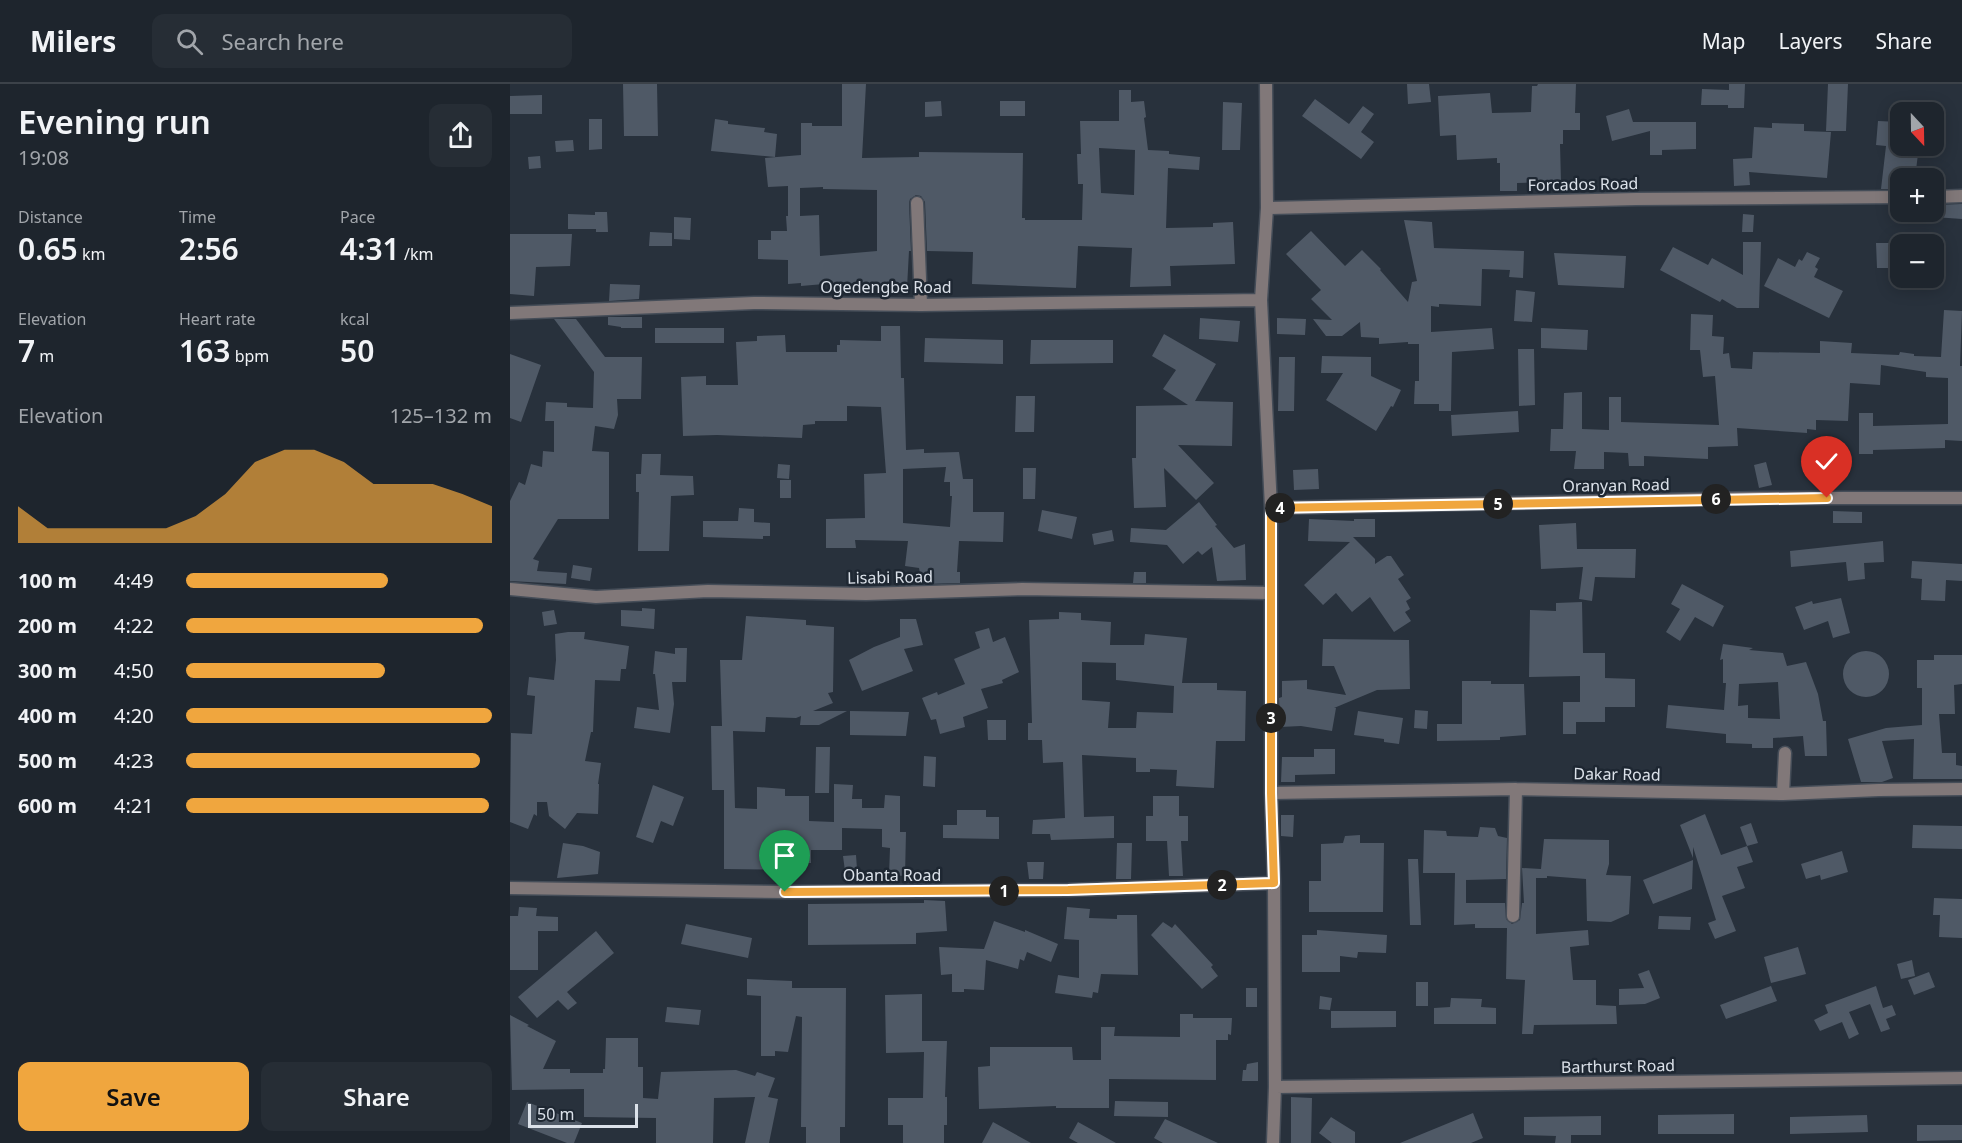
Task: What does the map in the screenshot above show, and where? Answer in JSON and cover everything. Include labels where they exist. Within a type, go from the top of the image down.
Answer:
[{"type":"street","points":[[1266,84],[1267,208],[1262,300],[1271,508],[1271,793],[1275,1087],[1273,1143]]},
{"type":"street","points":[[1944,197],[1962,196]]},
{"type":"street","name":"Forcados Road","points":[[1267,208],[1624,199],[1890,197]]},
{"type":"street","points":[[917,203],[921,305]]},
{"type":"street","name":"Ogedengbe Road","points":[[510,313],[754,303],[921,305],[1262,300]]},
{"type":"street","name":"Oranyan Road","points":[[1271,508],[1748,498],[1962,498]]},
{"type":"street","name":"Lisabi Road","points":[[510,589],[596,597],[708,591],[866,594],[1022,589],[1271,593]]},
{"type":"street","points":[[1783,794],[1785,753]]},
{"type":"street","points":[[1514,916],[1516,789]]},
{"type":"street","name":"Dakar Road","points":[[1271,793],[1516,789],[1783,794],[1962,789]]},
{"type":"street","name":"Obanta Road","points":[[510,888],[785,892],[1057,890],[1274,883]]},
{"type":"street","name":"Barthurst Road","points":[[1275,1087],[1962,1078]]},
{"type":"building","points":[[623,84],[657,84],[658,136],[624,136]]},
{"type":"building","points":[[842,84],[866,84],[862,158],[919,157],[919,152],[1023,153],[1022,218],[1025,220],[1082,220],[1083,184],[1078,184],[1077,154],[1081,154],[1080,121],[1119,121],[1119,90],[1131,90],[1131,102],[1144,101],[1148,150],[1169,151],[1169,154],[1200,157],[1199,170],[1168,168],[1166,228],[1213,227],[1213,223],[1233,222],[1235,264],[1170,266],[1171,286],[1130,287],[1132,248],[1078,246],[1076,288],[972,284],[973,252],[927,251],[925,202],[921,196],[916,195],[910,199],[909,203],[911,251],[909,251],[907,288],[880,287],[880,285],[847,287],[847,282],[801,286],[801,283],[788,284],[788,260],[758,259],[758,240],[771,240],[771,231],[787,231],[788,186],[768,187],[765,158],[801,155],[801,123],[812,123],[812,126],[842,126]],"holes":[[[1099,148],[1135,150],[1134,195],[1101,193]],[[823,187],[823,189],[877,190],[877,251],[820,256],[819,215],[800,216],[800,188]]]},
{"type":"building","points":[[1407,84],[1429,84],[1431,102],[1408,104]]},
{"type":"building","points":[[1576,84],[1575,113],[1580,113],[1580,130],[1563,130],[1563,144],[1560,144],[1561,182],[1517,183],[1517,191],[1500,191],[1500,163],[1497,163],[1497,158],[1457,160],[1456,135],[1440,136],[1438,96],[1490,93],[1492,113],[1531,112],[1532,86]]},
{"type":"building","points":[[1729,84],[1745,84],[1744,108],[1728,108],[1728,105],[1701,105],[1702,89],[1729,90]]},
{"type":"building","points":[[1828,84],[1848,84],[1846,131],[1826,131]]},
{"type":"building","points":[[542,95],[542,114],[510,114],[510,96]]},
{"type":"building","points":[[1315,99],[1349,124],[1363,106],[1374,114],[1361,132],[1374,142],[1361,159],[1302,116]]},
{"type":"building","points":[[941,101],[942,116],[925,117],[925,102]]},
{"type":"building","points":[[1000,101],[1025,101],[1025,116],[1000,116]]},
{"type":"building","points":[[1223,102],[1242,103],[1240,150],[1222,150]]},
{"type":"building","points":[[1629,109],[1633,122],[1696,122],[1696,149],[1662,150],[1662,155],[1650,155],[1650,131],[1612,141],[1606,116]]},
{"type":"building","points":[[589,119],[602,119],[602,149],[589,150]]},
{"type":"building","points":[[715,119],[728,121],[728,124],[765,128],[764,132],[777,134],[775,157],[711,151]]},
{"type":"building","points":[[1878,121],[1890,122],[1890,156],[1918,156],[1916,168],[1890,168],[1890,189],[1881,189],[1886,146],[1876,145]]},
{"type":"building","points":[[1772,123],[1804,124],[1804,131],[1831,132],[1827,178],[1749,172],[1750,185],[1734,186],[1733,159],[1752,158],[1754,127],[1772,128]]},
{"type":"building","points":[[1944,124],[1946,124],[1945,149]]},
{"type":"building","points":[[573,140],[574,151],[556,152],[555,141]]},
{"type":"building","points":[[540,156],[541,168],[529,169],[528,157]]},
{"type":"building","points":[[1962,204],[1962,219],[1944,218],[1944,205]]},
{"type":"building","points":[[595,212],[607,212],[608,232],[596,232],[596,229],[568,229],[568,214],[595,215]]},
{"type":"building","points":[[1743,214],[1754,215],[1753,232],[1742,232]]},
{"type":"building","points":[[674,217],[691,218],[690,240],[674,239]]},
{"type":"building","points":[[1404,220],[1432,222],[1434,248],[1524,251],[1523,278],[1509,277],[1510,270],[1482,269],[1481,306],[1439,304],[1439,307],[1431,306],[1431,332],[1492,328],[1494,349],[1452,352],[1451,411],[1439,411],[1439,404],[1414,404],[1415,381],[1419,381],[1419,344],[1408,344],[1408,342],[1379,344],[1379,338],[1361,337],[1360,322],[1342,336],[1326,336],[1313,319],[1332,320],[1311,299],[1321,290],[1286,254],[1311,231],[1345,266],[1362,250],[1408,302],[1412,282],[1417,281]]},
{"type":"building","points":[[650,232],[672,233],[672,246],[649,246]]},
{"type":"building","points":[[510,234],[572,234],[570,266],[536,267],[534,296],[510,294]]},
{"type":"building","points":[[1743,242],[1761,242],[1759,308],[1737,308],[1722,299],[1720,302],[1660,270],[1673,247],[1708,265],[1712,258],[1743,275]]},
{"type":"building","points":[[1944,242],[1945,242],[1944,267]]},
{"type":"building","points":[[1876,243],[1890,243],[1890,268],[1877,268]]},
{"type":"building","points":[[1807,252],[1820,258],[1815,267],[1818,269],[1814,277],[1843,291],[1829,318],[1764,286],[1778,258],[1795,267],[1799,259],[1802,261]]},
{"type":"building","points":[[1554,253],[1626,256],[1624,288],[1558,285]]},
{"type":"building","points":[[610,284],[640,285],[639,299],[609,301]]},
{"type":"building","points":[[1516,290],[1535,292],[1532,322],[1514,321]]},
{"type":"building","points":[[1944,310],[1962,311],[1960,366],[1962,366],[1962,441],[1945,440],[1945,448],[1873,450],[1873,454],[1859,454],[1859,413],[1873,413],[1873,426],[1948,424],[1948,378],[1926,377],[1926,372],[1881,365],[1880,385],[1850,383],[1848,421],[1816,420],[1816,430],[1807,429],[1807,433],[1737,428],[1738,446],[1708,447],[1708,459],[1644,456],[1644,466],[1629,466],[1628,453],[1604,452],[1604,469],[1574,469],[1576,451],[1550,451],[1551,429],[1563,429],[1564,393],[1582,392],[1582,429],[1609,430],[1609,397],[1621,397],[1621,422],[1719,425],[1715,376],[1703,377],[1700,350],[1690,350],[1691,314],[1713,315],[1712,336],[1724,337],[1723,354],[1729,353],[1731,368],[1752,369],[1753,352],[1820,353],[1820,341],[1852,343],[1851,353],[1899,355],[1900,352],[1914,354],[1914,356],[1941,357]]},
{"type":"building","points":[[608,317],[642,317],[642,328],[621,328],[608,325]]},
{"type":"building","points":[[1200,318],[1240,321],[1238,342],[1199,339]]},
{"type":"building","points":[[1277,318],[1306,319],[1305,335],[1277,334]]},
{"type":"building","points":[[554,319],[576,319],[605,357],[642,357],[641,399],[617,399],[618,415],[614,429],[595,426],[592,451],[609,452],[609,519],[558,519],[533,559],[539,561],[537,571],[567,573],[566,584],[510,581],[510,501],[519,482],[525,485],[531,464],[542,467],[543,451],[554,452],[554,421],[545,421],[546,402],[567,403],[567,407],[593,408],[594,372]]},
{"type":"building","points":[[881,326],[900,326],[906,450],[924,449],[924,453],[959,452],[963,479],[973,479],[973,512],[1004,512],[1003,542],[959,541],[957,572],[960,572],[960,583],[922,584],[919,568],[905,566],[908,541],[855,540],[856,548],[826,548],[826,519],[865,518],[864,474],[886,473],[881,407],[847,406],[847,421],[815,421],[815,424],[803,425],[802,438],[683,436],[681,377],[706,376],[706,385],[738,385],[736,342],[757,341],[757,336],[785,335],[786,352],[837,352],[840,340],[881,341]],"holes":[[[946,467],[944,482],[950,482],[950,496],[952,496],[950,527],[903,523],[903,469]]]},
{"type":"building","points":[[655,328],[724,328],[724,343],[655,343]]},
{"type":"building","points":[[1541,328],[1588,330],[1587,350],[1541,348]]},
{"type":"building","points":[[1164,334],[1216,364],[1195,401],[1233,402],[1232,446],[1178,445],[1214,483],[1196,500],[1164,468],[1166,507],[1134,508],[1132,458],[1136,458],[1136,406],[1188,405],[1163,389],[1176,370],[1152,356]]},
{"type":"building","points":[[925,338],[1003,340],[1003,364],[924,362]]},
{"type":"building","points":[[1031,340],[1113,340],[1113,363],[1030,364]]},
{"type":"building","points":[[1518,349],[1534,349],[1535,405],[1519,406]]},
{"type":"building","points":[[510,354],[541,365],[521,422],[510,418]]},
{"type":"building","points":[[1322,356],[1371,357],[1371,376],[1401,390],[1393,407],[1391,406],[1376,431],[1326,400],[1343,373],[1321,373]]},
{"type":"building","points":[[1279,357],[1295,357],[1294,411],[1278,411]]},
{"type":"building","points":[[1016,396],[1035,396],[1034,432],[1015,432]]},
{"type":"building","points":[[1518,411],[1519,432],[1452,436],[1451,415]]},
{"type":"building","points":[[642,454],[661,454],[660,475],[693,476],[694,495],[671,496],[669,551],[638,551],[639,492],[636,492],[636,474],[641,474]]},
{"type":"building","points":[[1766,462],[1772,485],[1759,488],[1754,465]]},
{"type":"building","points":[[778,464],[790,465],[789,479],[777,478]]},
{"type":"building","points":[[1023,468],[1036,468],[1035,499],[1023,499]]},
{"type":"building","points":[[1318,469],[1319,489],[1294,490],[1293,470]]},
{"type":"building","points":[[780,480],[791,480],[791,498],[780,498]]},
{"type":"building","points":[[1199,502],[1234,548],[1245,544],[1246,580],[1217,581],[1212,547],[1202,555],[1198,551],[1183,564],[1167,545],[1130,542],[1131,528],[1166,530]]},
{"type":"building","points":[[739,508],[754,509],[754,522],[770,523],[770,536],[763,536],[763,539],[703,537],[703,521],[738,521]]},
{"type":"building","points":[[1042,510],[1077,517],[1072,539],[1038,531]]},
{"type":"building","points":[[1833,511],[1862,512],[1862,523],[1833,523]]},
{"type":"building","points":[[1309,519],[1354,521],[1354,519],[1375,519],[1375,537],[1353,537],[1375,559],[1375,564],[1391,556],[1404,575],[1398,579],[1411,598],[1406,601],[1410,609],[1405,612],[1411,621],[1394,632],[1370,597],[1352,612],[1336,593],[1323,605],[1304,585],[1350,542],[1308,541]]},
{"type":"building","points":[[1576,523],[1577,549],[1636,549],[1635,578],[1595,577],[1592,601],[1579,599],[1583,567],[1541,569],[1539,525]]},
{"type":"building","points":[[1112,530],[1114,541],[1094,545],[1092,534]]},
{"type":"building","points":[[1883,541],[1884,562],[1864,563],[1865,579],[1848,581],[1846,562],[1791,567],[1790,551]]},
{"type":"building","points":[[1912,561],[1962,564],[1962,581],[1946,580],[1945,601],[1921,600],[1922,579],[1911,578]]},
{"type":"building","points":[[573,565],[592,568],[590,581],[571,578]]},
{"type":"building","points":[[1134,572],[1146,572],[1146,583],[1133,583]]},
{"type":"building","points":[[1682,584],[1724,606],[1713,627],[1695,617],[1680,641],[1666,632],[1680,609],[1671,604]]},
{"type":"building","points":[[1841,598],[1850,633],[1833,638],[1828,621],[1804,630],[1795,607],[1812,601],[1813,604]]},
{"type":"building","points":[[1582,602],[1583,653],[1605,653],[1605,678],[1635,679],[1635,707],[1605,707],[1605,722],[1576,722],[1576,734],[1563,734],[1563,702],[1580,702],[1580,676],[1529,677],[1530,610],[1556,611],[1556,603]]},
{"type":"building","points":[[642,608],[655,609],[654,629],[621,626],[621,610],[642,611]]},
{"type":"building","points":[[554,610],[557,624],[544,626],[542,612]]},
{"type":"building","points":[[1059,612],[1081,613],[1081,620],[1111,622],[1110,645],[1144,645],[1145,634],[1187,638],[1182,683],[1217,683],[1217,690],[1246,691],[1245,741],[1216,741],[1214,788],[1176,786],[1177,770],[1150,769],[1150,772],[1136,772],[1136,758],[1082,755],[1084,817],[1114,816],[1114,838],[1051,840],[1050,834],[1032,834],[1033,820],[1065,818],[1063,762],[1043,763],[1042,740],[1028,740],[1028,723],[1032,723],[1029,620],[1059,619]],"holes":[[[1082,662],[1116,663],[1116,680],[1174,686],[1173,713],[1137,712],[1136,728],[1108,728],[1110,702],[1082,700]]]},
{"type":"building","points":[[746,616],[806,620],[806,625],[834,627],[833,692],[828,693],[833,703],[813,711],[847,711],[819,725],[800,725],[801,716],[796,718],[766,717],[765,732],[733,731],[735,808],[757,809],[757,787],[785,789],[785,796],[809,796],[809,821],[834,822],[834,784],[853,785],[852,799],[862,799],[862,808],[884,808],[885,795],[900,796],[900,832],[906,832],[905,876],[889,875],[890,848],[882,847],[882,829],[842,828],[842,850],[811,850],[811,863],[800,863],[800,870],[724,869],[724,790],[712,790],[711,726],[722,726],[720,660],[742,660]]},
{"type":"building","points":[[900,619],[916,619],[923,645],[904,649],[913,671],[862,691],[849,660],[900,637]]},
{"type":"building","points":[[989,628],[993,642],[1005,637],[1019,672],[1002,680],[1003,683],[981,689],[988,708],[963,717],[965,727],[940,734],[936,719],[931,720],[922,698],[937,692],[938,695],[965,684],[954,659],[980,648],[975,632]]},
{"type":"building","points":[[585,632],[584,639],[629,646],[626,669],[621,669],[620,681],[595,680],[593,732],[591,732],[585,761],[601,763],[598,814],[577,813],[565,829],[549,816],[547,802],[537,802],[537,816],[534,814],[528,829],[510,822],[511,733],[532,734],[535,696],[527,695],[529,677],[554,680],[555,634]]},
{"type":"building","points":[[1323,639],[1409,640],[1410,689],[1377,690],[1334,708],[1336,708],[1332,731],[1301,726],[1280,727],[1279,698],[1282,697],[1282,681],[1307,680],[1307,689],[1346,695],[1334,666],[1322,666]]},
{"type":"building","points":[[1723,644],[1753,648],[1749,650],[1783,653],[1787,666],[1806,662],[1818,694],[1823,721],[1826,721],[1827,756],[1805,756],[1803,736],[1773,738],[1773,748],[1752,748],[1752,744],[1726,743],[1726,734],[1666,728],[1668,705],[1724,710],[1726,683],[1723,683],[1723,659],[1720,660]],"holes":[[[1778,682],[1780,719],[1748,718],[1748,705],[1738,706],[1739,684]]]},
{"type":"building","points":[[675,648],[687,648],[686,682],[672,682],[674,704],[670,733],[634,728],[637,707],[659,710],[655,674],[653,674],[655,651],[675,654]]},
{"type":"building","points":[[1866,651],[1882,658],[1889,674],[1882,690],[1866,697],[1850,690],[1843,674],[1850,658]]},
{"type":"building","points":[[1934,655],[1962,655],[1962,684],[1954,685],[1955,714],[1939,714],[1942,753],[1956,753],[1956,765],[1962,766],[1962,779],[1913,779],[1914,739],[1882,741],[1893,778],[1882,782],[1861,782],[1848,739],[1886,728],[1922,725],[1922,688],[1917,688],[1917,660],[1934,660]]},
{"type":"building","points":[[1462,681],[1524,684],[1526,735],[1500,737],[1500,740],[1437,741],[1437,724],[1462,724]]},
{"type":"building","points":[[1415,710],[1428,711],[1427,729],[1414,728]]},
{"type":"building","points":[[850,711],[909,712],[906,736],[850,735]]},
{"type":"building","points":[[1358,711],[1403,718],[1399,744],[1384,742],[1384,739],[1354,735]]},
{"type":"building","points":[[987,720],[1006,720],[1006,740],[988,740]]},
{"type":"building","points":[[816,747],[830,747],[829,793],[815,793]]},
{"type":"building","points":[[1314,749],[1335,749],[1335,774],[1295,775],[1295,782],[1281,782],[1282,757],[1314,757]]},
{"type":"building","points":[[924,756],[936,757],[935,787],[923,786]]},
{"type":"building","points":[[653,785],[684,797],[673,826],[661,821],[653,843],[636,837]]},
{"type":"building","points":[[1153,796],[1179,796],[1179,816],[1188,816],[1188,841],[1181,841],[1183,876],[1169,876],[1167,841],[1146,841],[1146,816],[1153,816]]},
{"type":"building","points":[[957,810],[986,810],[986,817],[999,817],[999,839],[943,838],[943,825],[957,825]]},
{"type":"building","points":[[1705,814],[1721,855],[1747,846],[1753,862],[1737,867],[1745,888],[1722,896],[1736,931],[1715,939],[1708,923],[1716,920],[1693,847],[1693,858],[1680,825]]},
{"type":"building","points":[[1281,815],[1294,815],[1293,837],[1281,836]]},
{"type":"building","points":[[1751,823],[1758,843],[1747,846],[1740,827]]},
{"type":"building","points":[[1913,825],[1962,826],[1962,849],[1912,848]]},
{"type":"building","points":[[1480,827],[1495,828],[1498,836],[1507,838],[1506,879],[1466,880],[1466,903],[1505,903],[1506,919],[1512,924],[1520,920],[1522,903],[1524,903],[1522,868],[1541,869],[1544,839],[1609,840],[1609,864],[1606,875],[1631,876],[1629,914],[1611,922],[1587,921],[1586,879],[1547,876],[1547,878],[1536,878],[1536,934],[1588,930],[1589,945],[1570,947],[1573,980],[1596,980],[1596,1005],[1616,1006],[1617,1024],[1534,1025],[1533,1034],[1522,1034],[1525,980],[1506,979],[1507,928],[1475,928],[1475,924],[1454,925],[1455,873],[1423,873],[1424,830],[1446,831],[1447,836],[1478,837]]},
{"type":"building","points":[[1360,835],[1360,843],[1384,843],[1383,912],[1309,912],[1309,881],[1321,881],[1321,844],[1343,843],[1345,836]]},
{"type":"building","points":[[563,843],[583,846],[600,852],[598,874],[557,878]]},
{"type":"building","points":[[1117,843],[1132,843],[1131,879],[1116,879]]},
{"type":"building","points":[[1842,851],[1848,872],[1821,880],[1820,875],[1806,879],[1801,864]]},
{"type":"building","points":[[856,855],[857,869],[845,871],[843,856]]},
{"type":"building","points":[[1408,859],[1418,859],[1421,925],[1410,925]]},
{"type":"building","points":[[1693,860],[1692,889],[1653,904],[1643,880]]},
{"type":"building","points":[[1027,862],[1044,862],[1043,879],[1029,879]]},
{"type":"building","points":[[1934,898],[1962,899],[1962,938],[1939,937],[1940,915],[1933,915]]},
{"type":"building","points":[[924,900],[945,901],[947,931],[916,933],[916,944],[808,945],[808,904],[924,903]]},
{"type":"building","points":[[519,907],[537,908],[536,916],[558,917],[558,931],[538,931],[538,970],[510,970],[510,916],[518,916]]},
{"type":"building","points":[[1067,907],[1090,909],[1089,918],[1117,919],[1117,915],[1137,915],[1138,975],[1101,974],[1098,993],[1093,992],[1092,998],[1055,993],[1058,975],[1079,978],[1079,940],[1064,939]]},
{"type":"building","points":[[1659,916],[1691,917],[1690,930],[1658,929]]},
{"type":"building","points":[[994,921],[1025,932],[1025,930],[1058,944],[1051,962],[1027,952],[1024,961],[1020,959],[1018,969],[986,960],[984,990],[964,989],[964,992],[952,992],[952,974],[941,975],[939,947],[984,949]]},
{"type":"building","points":[[1163,922],[1172,928],[1175,924],[1213,965],[1211,967],[1218,976],[1202,989],[1151,935]]},
{"type":"building","points":[[686,924],[752,938],[748,958],[681,944]]},
{"type":"building","points":[[1317,930],[1387,935],[1386,953],[1358,952],[1357,958],[1340,956],[1340,972],[1302,972],[1302,935],[1317,935]]},
{"type":"building","points":[[596,931],[614,953],[567,992],[577,1003],[568,1010],[558,1000],[537,1018],[518,997]]},
{"type":"building","points":[[1798,947],[1806,974],[1771,983],[1764,957]]},
{"type":"building","points":[[1912,960],[1915,976],[1901,979],[1897,964]]},
{"type":"building","points":[[1649,970],[1660,998],[1645,1004],[1619,1005],[1619,989],[1644,988],[1638,974]]},
{"type":"building","points":[[1929,972],[1935,987],[1914,995],[1908,980]]},
{"type":"building","points":[[747,979],[792,981],[792,988],[846,988],[845,1127],[840,1127],[840,1143],[806,1143],[806,1127],[801,1127],[802,1017],[796,1016],[788,1052],[775,1051],[775,1056],[761,1056],[761,996],[747,995]]},
{"type":"building","points":[[1416,982],[1428,982],[1428,1006],[1416,1006]]},
{"type":"building","points":[[1771,986],[1777,1001],[1726,1019],[1720,1005]]},
{"type":"building","points":[[1876,986],[1883,1008],[1892,1005],[1896,1015],[1886,1019],[1890,1029],[1881,1032],[1870,1004],[1849,1012],[1859,1034],[1849,1039],[1842,1022],[1820,1031],[1814,1020],[1828,1013],[1825,1005]]},
{"type":"building","points":[[1246,988],[1257,988],[1257,1007],[1246,1007]]},
{"type":"building","points":[[922,994],[922,1041],[947,1041],[945,1097],[947,1097],[947,1125],[944,1125],[944,1143],[903,1143],[903,1125],[888,1125],[888,1098],[923,1098],[924,1052],[886,1053],[885,995]]},
{"type":"building","points":[[1320,996],[1332,998],[1330,1010],[1319,1009]]},
{"type":"building","points":[[1451,998],[1482,999],[1481,1007],[1496,1008],[1496,1024],[1434,1024],[1434,1008],[1450,1007]]},
{"type":"building","points":[[667,1007],[701,1010],[699,1025],[665,1022]]},
{"type":"building","points":[[1331,1011],[1396,1011],[1396,1027],[1331,1028]]},
{"type":"building","points":[[1180,1014],[1193,1014],[1193,1018],[1232,1018],[1231,1035],[1228,1034],[1228,1040],[1216,1040],[1216,1080],[1109,1079],[1109,1108],[1056,1108],[1056,1106],[979,1109],[978,1067],[990,1066],[990,1047],[1072,1047],[1073,1060],[1101,1060],[1101,1027],[1115,1027],[1114,1036],[1180,1037]]},
{"type":"building","points":[[510,1015],[556,1041],[543,1069],[570,1069],[570,1073],[603,1073],[606,1038],[638,1038],[638,1067],[643,1067],[643,1098],[658,1099],[661,1072],[736,1070],[755,1076],[757,1072],[775,1078],[768,1097],[778,1099],[769,1143],[745,1143],[755,1097],[714,1098],[713,1143],[656,1143],[656,1118],[584,1117],[584,1089],[512,1090]]},
{"type":"building","points":[[1258,1062],[1258,1081],[1242,1081],[1243,1070],[1246,1070],[1247,1064]]},
{"type":"building","points":[[1291,1097],[1312,1098],[1311,1143],[1291,1143]]},
{"type":"building","points":[[1115,1101],[1168,1102],[1168,1117],[1114,1116]]},
{"type":"building","points":[[527,1102],[582,1123],[574,1143],[567,1143],[518,1124]]},
{"type":"building","points":[[1473,1113],[1483,1138],[1471,1143],[1400,1143]]},
{"type":"building","points":[[1734,1114],[1734,1134],[1658,1134],[1658,1115]]},
{"type":"building","points":[[1867,1115],[1868,1132],[1790,1134],[1790,1117]]},
{"type":"building","points":[[1601,1116],[1601,1135],[1571,1135],[1571,1143],[1555,1143],[1556,1136],[1524,1135],[1524,1117]]},
{"type":"building","points":[[1331,1117],[1355,1132],[1355,1143],[1332,1143],[1319,1133]]},
{"type":"building","points":[[1165,1119],[1218,1143],[1163,1143],[1154,1138]]},
{"type":"building","points":[[993,1122],[1031,1143],[982,1143]]},
{"type":"building","points":[[1078,1122],[1116,1143],[1078,1143],[1069,1138]]},
{"type":"building","points":[[1917,1125],[1962,1125],[1962,1140],[1917,1141]]},
{"type":"route","points":[[785,892],[1068,890],[1274,883],[1271,793],[1271,508],[1827,498]]}]
